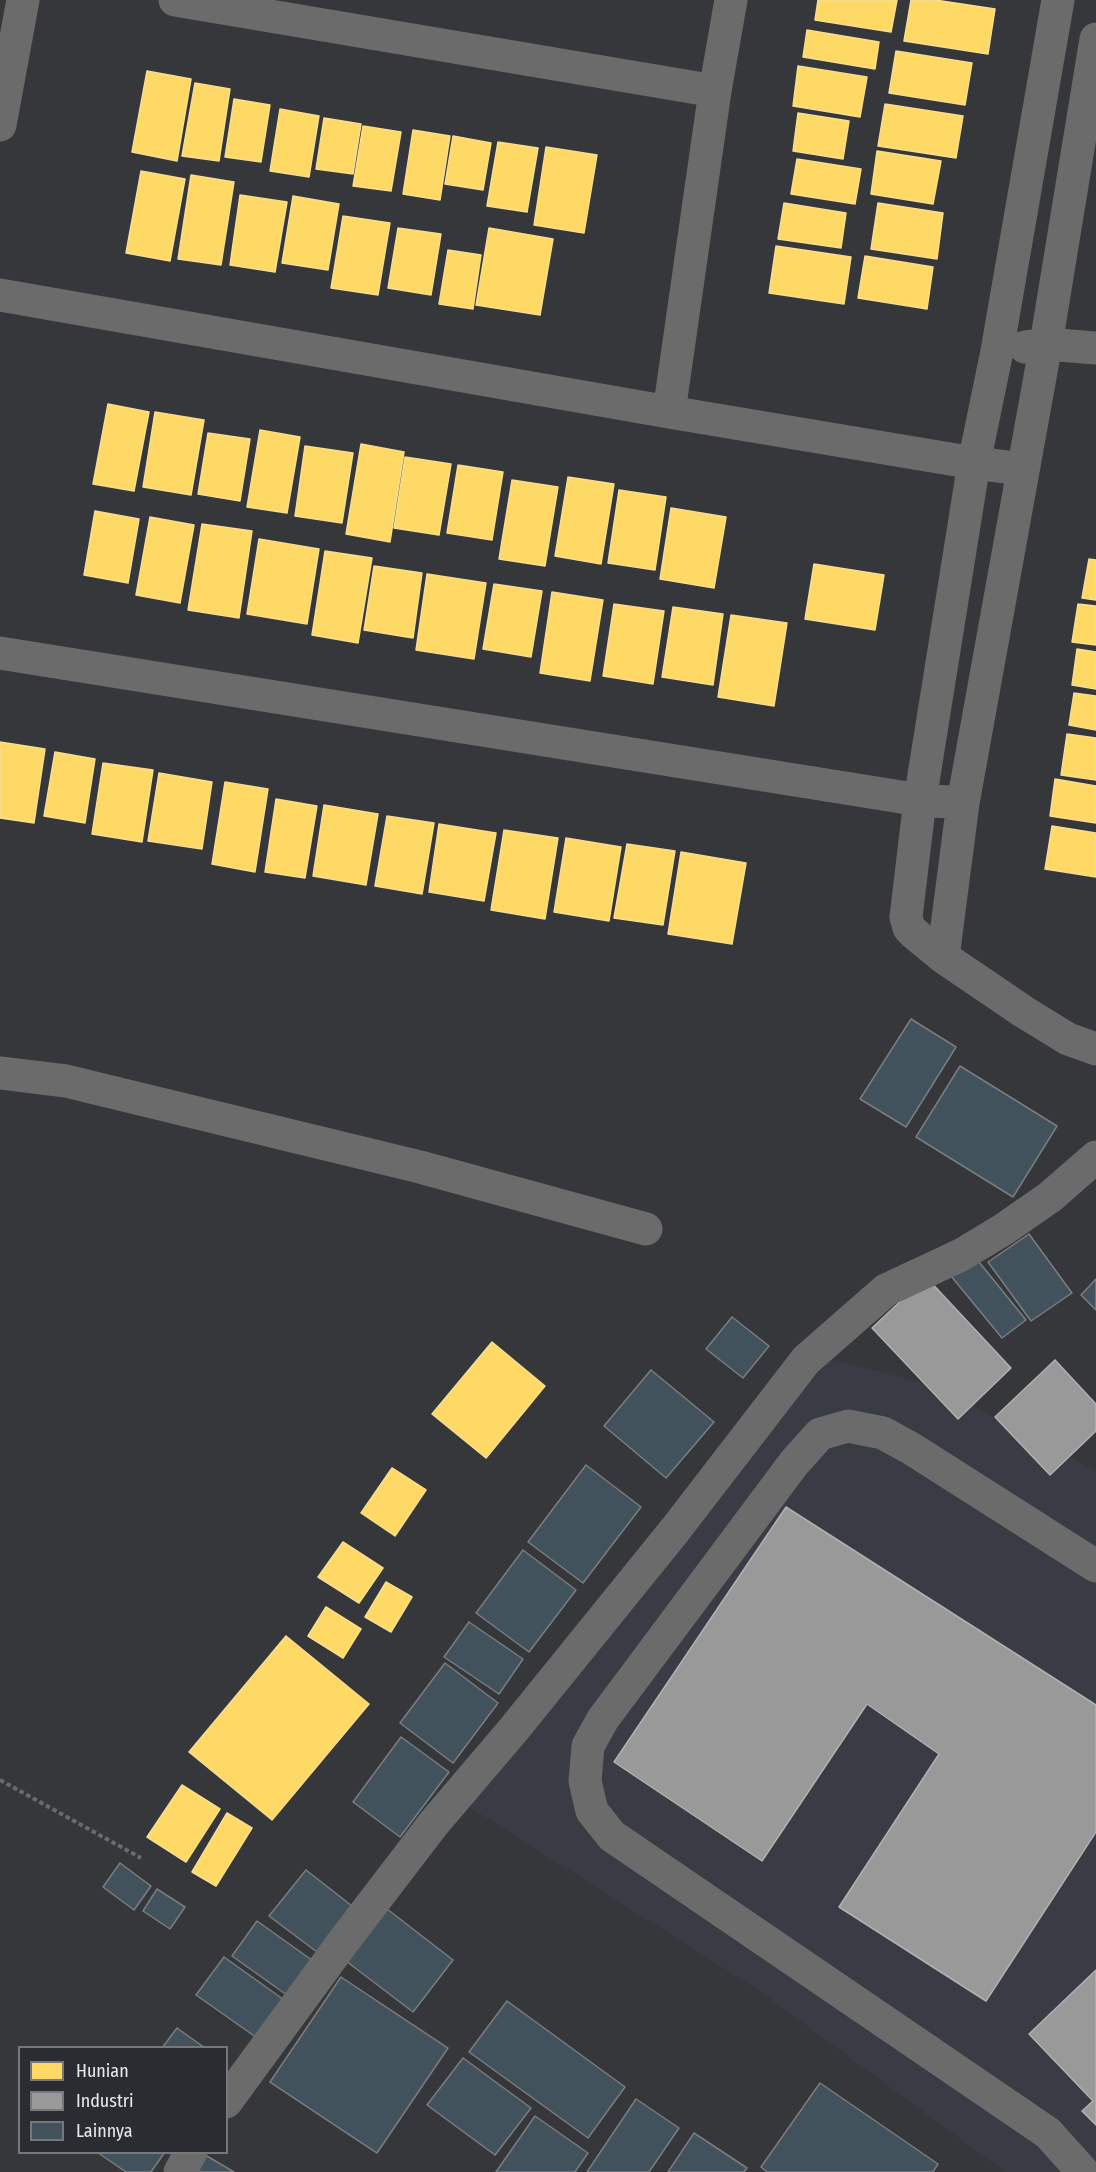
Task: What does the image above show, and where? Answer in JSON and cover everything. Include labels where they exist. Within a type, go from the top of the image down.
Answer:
[{"type":"street","points":[[0,124],[23,0]]},
{"type":"street","points":[[175,0],[715,91]]},
{"type":"street","points":[[669,412],[715,91],[731,0]]},
{"type":"street","points":[[1058,0],[997,351],[974,463],[920,800],[906,923],[915,934],[943,957],[1024,1012],[1068,1039],[1096,1049]]},
{"type":"street","points":[[943,957],[963,804],[1046,344],[1096,39]]},
{"type":"street","points":[[0,295],[669,412],[974,463],[1023,469]]},
{"type":"street","points":[[997,351],[1046,344],[1096,348]]},
{"type":"street","points":[[0,652],[920,800],[963,804]]},
{"type":"street","points":[[0,1072],[66,1082],[397,1161],[646,1229]]},
{"type":"street","points":[[228,2099],[343,1942],[434,1823],[667,1539],[806,1360],[886,1290],[961,1255],[1004,1229],[1050,1197],[1096,1157]]},
{"type":"street","points":[[1083,2172],[1048,2133],[612,1836],[592,1811],[585,1780],[588,1746],[603,1719],[794,1463],[820,1434],[848,1426],[883,1433],[1096,1566]]},
{"type":"street","points":[[180,2172],[190,2154]]},
{"type":"path","points":[[0,1780],[141,1858]]},
{"type":"shaded area","points":[[830,1359],[935,1386],[1096,1471],[1096,2172],[1005,2172],[758,1990],[455,1798]]},
{"type":"building: Hunian","points":[[818,0],[897,0],[891,32],[815,20]]},
{"type":"building: Hunian","points":[[911,0],[935,0],[995,9],[988,54],[904,41]]},
{"type":"building: Hunian","points":[[807,30],[879,42],[875,69],[803,57]]},
{"type":"building: Hunian","points":[[896,51],[972,63],[965,105],[889,93]]},
{"type":"building: Hunian","points":[[798,66],[867,77],[860,117],[793,106]]},
{"type":"building: Hunian","points":[[147,71],[191,79],[177,161],[132,152]]},
{"type":"building: Hunian","points":[[195,83],[230,89],[219,161],[182,156]]},
{"type":"building: Hunian","points":[[234,99],[270,105],[261,162],[225,157]]},
{"type":"building: Hunian","points":[[885,104],[963,116],[956,158],[878,146]]},
{"type":"building: Hunian","points":[[280,109],[319,116],[309,177],[270,171]]},
{"type":"building: Hunian","points":[[798,113],[849,121],[843,159],[793,151]]},
{"type":"building: Hunian","points":[[324,118],[361,124],[353,174],[316,169]]},
{"type":"building: Hunian","points":[[363,126],[401,132],[391,191],[353,186]]},
{"type":"building: Hunian","points":[[413,130],[450,136],[440,200],[403,194]]},
{"type":"building: Hunian","points":[[453,136],[491,143],[483,190],[445,184]]},
{"type":"building: Hunian","points":[[498,142],[538,148],[527,212],[487,206]]},
{"type":"building: Hunian","points":[[546,147],[597,155],[584,233],[534,225]]},
{"type":"building: Hunian","points":[[877,151],[941,161],[933,204],[871,194]]},
{"type":"building: Hunian","points":[[797,159],[861,169],[855,204],[791,194]]},
{"type":"building: Hunian","points":[[141,171],[185,179],[170,261],[126,253]]},
{"type":"building: Hunian","points":[[191,175],[234,182],[221,265],[178,259]]},
{"type":"building: Hunian","points":[[240,195],[287,202],[275,272],[230,265]]},
{"type":"building: Hunian","points":[[293,196],[339,204],[328,270],[282,263]]},
{"type":"building: Hunian","points":[[784,203],[846,213],[841,248],[778,239]]},
{"type":"building: Hunian","points":[[878,203],[943,213],[937,259],[871,249]]},
{"type":"building: Hunian","points":[[343,216],[390,223],[378,295],[331,288]]},
{"type":"building: Hunian","points":[[398,228],[441,234],[431,295],[388,288]]},
{"type":"building: Hunian","points":[[489,228],[553,239],[540,315],[476,305]]},
{"type":"building: Hunian","points":[[776,246],[851,257],[844,304],[769,293]]},
{"type":"building: Hunian","points":[[448,250],[481,255],[473,309],[439,304]]},
{"type":"building: Hunian","points":[[865,256],[933,267],[927,309],[858,298]]},
{"type":"building: Hunian","points":[[108,404],[149,412],[134,491],[93,484]]},
{"type":"building: Hunian","points":[[155,412],[204,420],[191,495],[143,487]]},
{"type":"building: Hunian","points":[[260,430],[300,437],[287,513],[247,507]]},
{"type":"building: Hunian","points":[[208,433],[250,439],[240,501],[198,494]]},
{"type":"building: Hunian","points":[[361,444],[404,452],[390,542],[346,534]]},
{"type":"building: Hunian","points":[[305,446],[353,453],[342,523],[295,516]]},
{"type":"building: Hunian","points":[[405,457],[451,464],[439,535],[394,528]]},
{"type":"building: Hunian","points":[[458,465],[503,472],[492,540],[447,533]]},
{"type":"building: Hunian","points":[[568,477],[614,484],[601,564],[555,556]]},
{"type":"building: Hunian","points":[[512,480],[558,487],[545,566],[499,559]]},
{"type":"building: Hunian","points":[[619,490],[666,497],[655,570],[608,563]]},
{"type":"building: Hunian","points":[[671,508],[726,517],[714,588],[660,579]]},
{"type":"building: Hunian","points":[[95,511],[139,519],[128,583],[84,575]]},
{"type":"building: Hunian","points":[[150,517],[194,525],[180,603],[136,595]]},
{"type":"building: Hunian","points":[[202,524],[252,531],[239,618],[188,610]]},
{"type":"building: Hunian","points":[[259,539],[319,549],[307,624],[247,614]]},
{"type":"building: Hunian","points":[[325,551],[372,558],[358,643],[312,635]]},
{"type":"building: Hunian","points":[[1089,559],[1096,560],[1096,600],[1082,598]]},
{"type":"building: Hunian","points":[[814,564],[884,575],[875,630],[805,619]]},
{"type":"building: Hunian","points":[[374,566],[422,573],[413,638],[364,630]]},
{"type":"building: Hunian","points":[[427,574],[486,583],[474,659],[416,650]]},
{"type":"building: Hunian","points":[[494,584],[542,591],[531,657],[483,649]]},
{"type":"building: Hunian","points":[[552,592],[603,600],[590,681],[540,673]]},
{"type":"building: Hunian","points":[[614,604],[664,611],[653,684],[603,676]]},
{"type":"building: Hunian","points":[[1078,604],[1096,606],[1096,645],[1072,642]]},
{"type":"building: Hunian","points":[[673,607],[723,614],[713,685],[662,677]]},
{"type":"building: Hunian","points":[[731,615],[787,623],[774,706],[718,697]]},
{"type":"building: Hunian","points":[[1077,649],[1096,652],[1096,689],[1072,685]]},
{"type":"building: Hunian","points":[[1074,693],[1096,696],[1096,730],[1069,725]]},
{"type":"building: Hunian","points":[[1067,734],[1096,738],[1096,780],[1061,775]]},
{"type":"building: Hunian","points":[[0,742],[45,749],[34,823],[0,818]]},
{"type":"building: Hunian","points":[[55,752],[95,759],[85,823],[44,816]]},
{"type":"building: Hunian","points":[[103,763],[153,770],[142,842],[92,834]]},
{"type":"building: Hunian","points":[[159,773],[212,782],[202,849],[148,841]]},
{"type":"building: Hunian","points":[[1055,779],[1096,786],[1096,823],[1050,816]]},
{"type":"building: Hunian","points":[[225,782],[268,789],[255,872],[212,864]]},
{"type":"building: Hunian","points":[[276,799],[317,806],[305,878],[265,872]]},
{"type":"building: Hunian","points":[[324,805],[378,814],[366,885],[313,876]]},
{"type":"building: Hunian","points":[[387,816],[434,823],[422,894],[375,886]]},
{"type":"building: Hunian","points":[[439,824],[496,833],[484,901],[429,892]]},
{"type":"building: Hunian","points":[[1052,826],[1096,833],[1096,877],[1045,869]]},
{"type":"building: Hunian","points":[[504,830],[558,838],[545,919],[491,910]]},
{"type":"building: Hunian","points":[[566,838],[621,847],[609,921],[554,912]]},
{"type":"building: Hunian","points":[[627,844],[675,851],[663,925],[614,918]]},
{"type":"building: Hunian","points":[[681,852],[746,863],[732,944],[668,934]]},
{"type":"building: Hunian","points":[[492,1342],[545,1386],[486,1458],[432,1414]]},
{"type":"building: Hunian","points":[[392,1468],[426,1490],[395,1536],[361,1513]]},
{"type":"building: Hunian","points":[[343,1542],[383,1568],[359,1603],[318,1577]]},
{"type":"building: Hunian","points":[[386,1582],[412,1597],[391,1632],[365,1617]]},
{"type":"building: Hunian","points":[[326,1607],[361,1629],[343,1658],[308,1636]]},
{"type":"building: Hunian","points":[[286,1636],[369,1704],[272,1820],[189,1752]]},
{"type":"building: Hunian","points":[[182,1785],[220,1809],[186,1862],[147,1837]]},
{"type":"building: Hunian","points":[[227,1813],[252,1828],[216,1886],[192,1872]]},
{"type":"building: Industri","points":[[926,1277],[1011,1368],[958,1419],[872,1328]]},
{"type":"building: Industri","points":[[1055,1360],[1096,1404],[1096,1431],[1050,1475],[995,1417]]},
{"type":"building: Industri","points":[[786,1507],[1096,1705],[1096,1832],[986,2001],[839,1907],[939,1754],[867,1704],[762,1861],[614,1762]]},
{"type":"building: Industri","points":[[1096,1970],[1096,2125],[1082,2111],[1093,2101],[1029,2034]]},
{"type":"building: Lainnya","points":[[911,1019],[956,1047],[906,1127],[860,1099]]},
{"type":"building: Lainnya","points":[[960,1066],[1057,1126],[1013,1197],[916,1137]]},
{"type":"building: Lainnya","points":[[1029,1234],[1072,1293],[1031,1321],[988,1262]]},
{"type":"building: Lainnya","points":[[975,1257],[1026,1320],[1002,1338],[951,1276]]},
{"type":"building: Lainnya","points":[[1096,1279],[1096,1310],[1081,1295]]},
{"type":"building: Lainnya","points":[[732,1317],[769,1346],[743,1378],[706,1349]]},
{"type":"building: Lainnya","points":[[651,1370],[714,1422],[666,1478],[604,1426]]},
{"type":"building: Lainnya","points":[[586,1465],[641,1507],[583,1583],[528,1542]]},
{"type":"building: Lainnya","points":[[523,1550],[576,1590],[529,1652],[476,1613]]},
{"type":"building: Lainnya","points":[[469,1622],[523,1659],[499,1694],[444,1657]]},
{"type":"building: Lainnya","points":[[445,1663],[498,1703],[453,1763],[400,1723]]},
{"type":"building: Lainnya","points":[[401,1737],[449,1772],[400,1837],[353,1802]]},
{"type":"building: Lainnya","points":[[120,1863],[151,1886],[134,1910],[103,1887]]},
{"type":"building: Lainnya","points":[[306,1870],[352,1906],[317,1952],[269,1916]]},
{"type":"building: Lainnya","points":[[157,1889],[185,1907],[170,1929],[143,1911]]},
{"type":"building: Lainnya","points":[[387,1909],[453,1960],[413,2012],[346,1961]]},
{"type":"building: Lainnya","points":[[257,1921],[316,1963],[291,1998],[232,1956]]},
{"type":"building: Lainnya","points":[[224,1957],[287,2002],[260,2040],[196,1995]]},
{"type":"building: Lainnya","points":[[341,1977],[448,2048],[377,2153],[270,2082]]},
{"type":"building: Lainnya","points":[[507,2001],[625,2087],[588,2138],[469,2052]]},
{"type":"building: Lainnya","points":[[177,2028],[202,2046],[164,2046]]},
{"type":"building: Lainnya","points":[[463,2058],[531,2108],[495,2155],[427,2105]]},
{"type":"building: Lainnya","points":[[820,2083],[938,2164],[933,2172],[767,2172],[761,2167]]},
{"type":"building: Lainnya","points":[[636,2099],[679,2128],[649,2172],[587,2172]]},
{"type":"building: Lainnya","points":[[535,2116],[588,2153],[575,2172],[496,2172]]},
{"type":"building: Lainnya","points":[[694,2133],[747,2168],[744,2172],[668,2172]]},
{"type":"building: Lainnya","points":[[100,2154],[164,2154],[151,2172],[126,2172]]},
{"type":"building: Lainnya","points":[[199,2154],[203,2154],[234,2172],[188,2172]]}]
